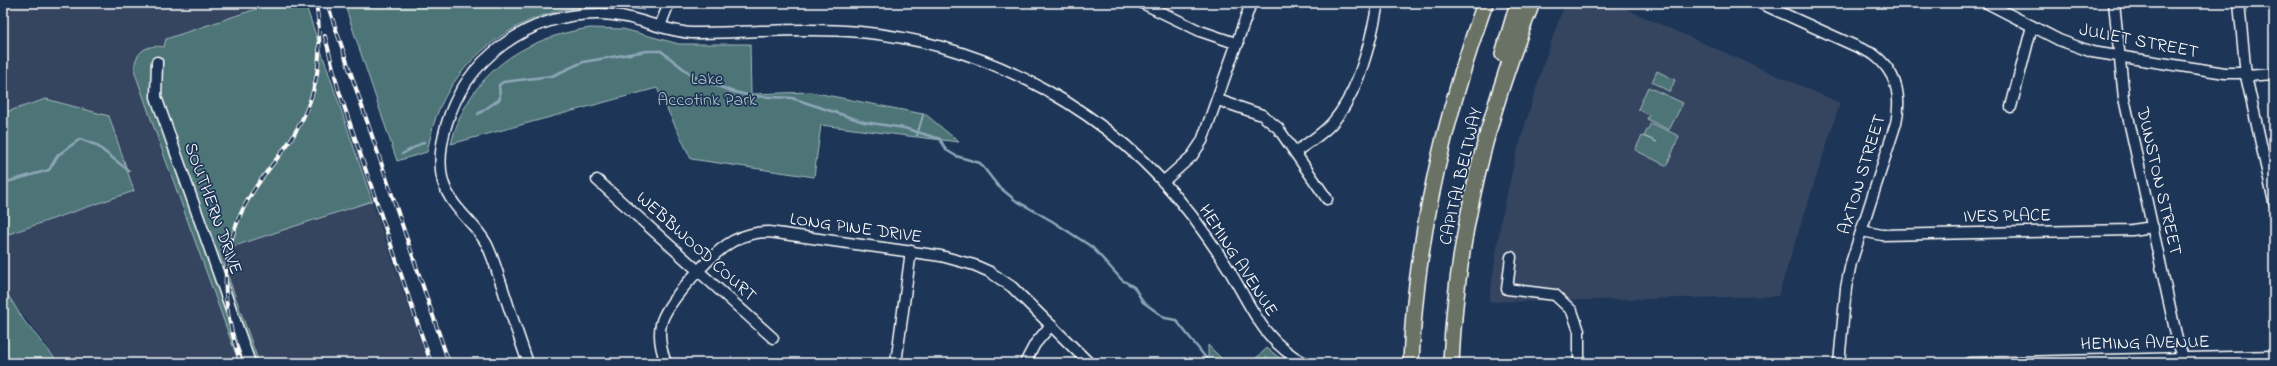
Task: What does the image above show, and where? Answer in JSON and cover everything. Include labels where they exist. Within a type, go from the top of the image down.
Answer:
[{"type":"highway","name":"CAPITAL BELTWAY","points":[[1411,363],[1415,298],[1426,221],[1434,179],[1449,118],[1485,3]]},
{"type":"highway","points":[[1449,118],[1496,3]]},
{"type":"highway","points":[[1478,172],[1504,51],[1518,3]]},
{"type":"highway","name":"CAPITAL BELTWAY","points":[[1451,363],[1460,263],[1478,172],[1508,67],[1532,3]]},
{"type":"street","points":[[660,26],[669,3]]},
{"type":"street","points":[[1142,3],[1186,25],[1238,44]]},
{"type":"street","points":[[1163,182],[1184,164],[1198,147],[1218,100],[1251,3]]},
{"type":"street","points":[[1295,152],[1328,127],[1348,101],[1370,39],[1378,3]]},
{"type":"street","name":"AXTON STREET","points":[[1760,3],[1873,54],[1884,63],[1894,79],[1898,96],[1898,115],[1846,288],[1839,363]]},
{"type":"street","name":"JULIET STREET","points":[[1987,3],[2078,47],[2119,56],[2225,73],[2274,74]]},
{"type":"street","name":"DUNSTON STREET","points":[[2114,3],[2124,98],[2177,339],[2185,361]]},
{"type":"street","points":[[2239,3],[2246,74],[2274,202]]},
{"type":"street","name":"HEMING AVENUE","points":[[528,363],[490,252],[479,233],[454,205],[443,181],[440,168],[441,146],[450,115],[460,92],[477,69],[500,46],[527,29],[555,19],[598,14],[622,16],[674,31],[691,33],[859,32],[908,39],[957,51],[1018,75],[1069,104],[1119,140],[1163,182],[1212,243],[1263,329],[1279,347],[1304,363]]},
{"type":"street","points":[[2011,106],[2032,26]]},
{"type":"street","name":"SOUTHERN DRIVE","points":[[157,62],[156,97],[250,363]]},
{"type":"street","points":[[1218,100],[1256,113],[1268,119],[1278,128],[1327,200]]},
{"type":"street","name":"WEBBWOOD COURT","points":[[597,180],[774,338]]},
{"type":"street","name":"IVES PLACE","points":[[1862,231],[1882,235],[2132,230],[2152,227]]},
{"type":"street","name":"LONG PINE DRIVE","points":[[666,363],[660,345],[661,322],[667,309],[699,272],[727,245],[744,236],[760,232],[911,251],[956,259],[990,272],[1012,287],[1089,363]]},
{"type":"street","points":[[896,363],[911,251]]},
{"type":"street","points":[[1511,258],[1507,289],[1554,295],[1572,311],[1579,331],[1579,363]]},
{"type":"street","points":[[1025,363],[1035,344],[1051,325]]},
{"type":"street","name":"HEMING AVENUE","points":[[1970,363],[2185,361],[2274,356]]},
{"type":"shaded area","points":[[3,3],[274,3],[166,39],[164,47],[154,45],[146,48],[138,54],[134,66],[168,171],[210,278],[239,363],[60,363],[13,302],[3,285],[3,236],[134,191],[46,99],[3,113]]},
{"type":"shaded area","points":[[1565,3],[1612,3],[1840,103],[1778,296],[1489,302],[1501,220],[1515,159],[1544,62]]},
{"type":"shaded area","points":[[372,201],[428,363],[259,363],[219,251]]},
{"type":"green space","points":[[274,3],[305,3],[372,201],[219,251],[259,363],[239,363],[135,73],[135,66],[138,55],[146,48],[157,46],[164,47],[166,39]]},
{"type":"green space","points":[[344,3],[625,3],[644,10],[601,6],[574,8],[530,20],[510,31],[473,59],[458,77],[446,96],[436,117],[427,152],[397,161]]},
{"type":"green space","name":"Lake Accotink Park","points":[[590,28],[623,29],[679,44],[750,44],[751,94],[811,92],[923,114],[916,137],[821,125],[814,177],[691,159],[657,88],[451,144],[459,120],[470,98],[484,80],[501,64],[520,51],[542,41],[565,33]]},
{"type":"green space","points":[[1657,71],[1675,80],[1670,92],[1652,82]]},
{"type":"green space","points":[[1648,87],[1683,103],[1669,130],[1647,119],[1649,115],[1638,109]]},
{"type":"green space","points":[[46,99],[109,116],[134,191],[3,236],[3,113]]},
{"type":"green space","points":[[924,113],[959,142],[917,137]]},
{"type":"green space","points":[[1651,123],[1679,136],[1667,166],[1635,150],[1642,136],[1657,142],[1644,136]]},
{"type":"green space","points":[[3,287],[25,322],[59,363],[3,363]]},
{"type":"green space","points":[[1208,345],[1226,363],[1208,363]]},
{"type":"green space","points":[[1267,348],[1286,363],[1251,363]]},
{"type":"waterway","points":[[478,114],[500,99],[499,85],[503,82],[552,76],[583,62],[647,51],[661,51],[694,77],[731,91],[751,96],[792,98],[864,122],[904,128],[940,139],[946,150],[956,156],[980,163],[998,186],[1015,200],[1052,221],[1092,247],[1122,280],[1134,287],[1143,302],[1165,318],[1176,320],[1210,363]]},
{"type":"waterway","points":[[3,183],[49,170],[58,155],[80,139],[96,145],[129,171]]},
{"type":"waterway","points":[[402,154],[424,142]]},
{"type":"railway","points":[[241,363],[235,345],[227,309],[226,273],[228,255],[232,237],[243,209],[258,184],[294,135],[311,99],[316,81],[318,63],[319,24],[316,3]]},
{"type":"railway","points":[[327,3],[449,363]]},
{"type":"railway","points":[[325,36],[338,88],[431,363]]}]
